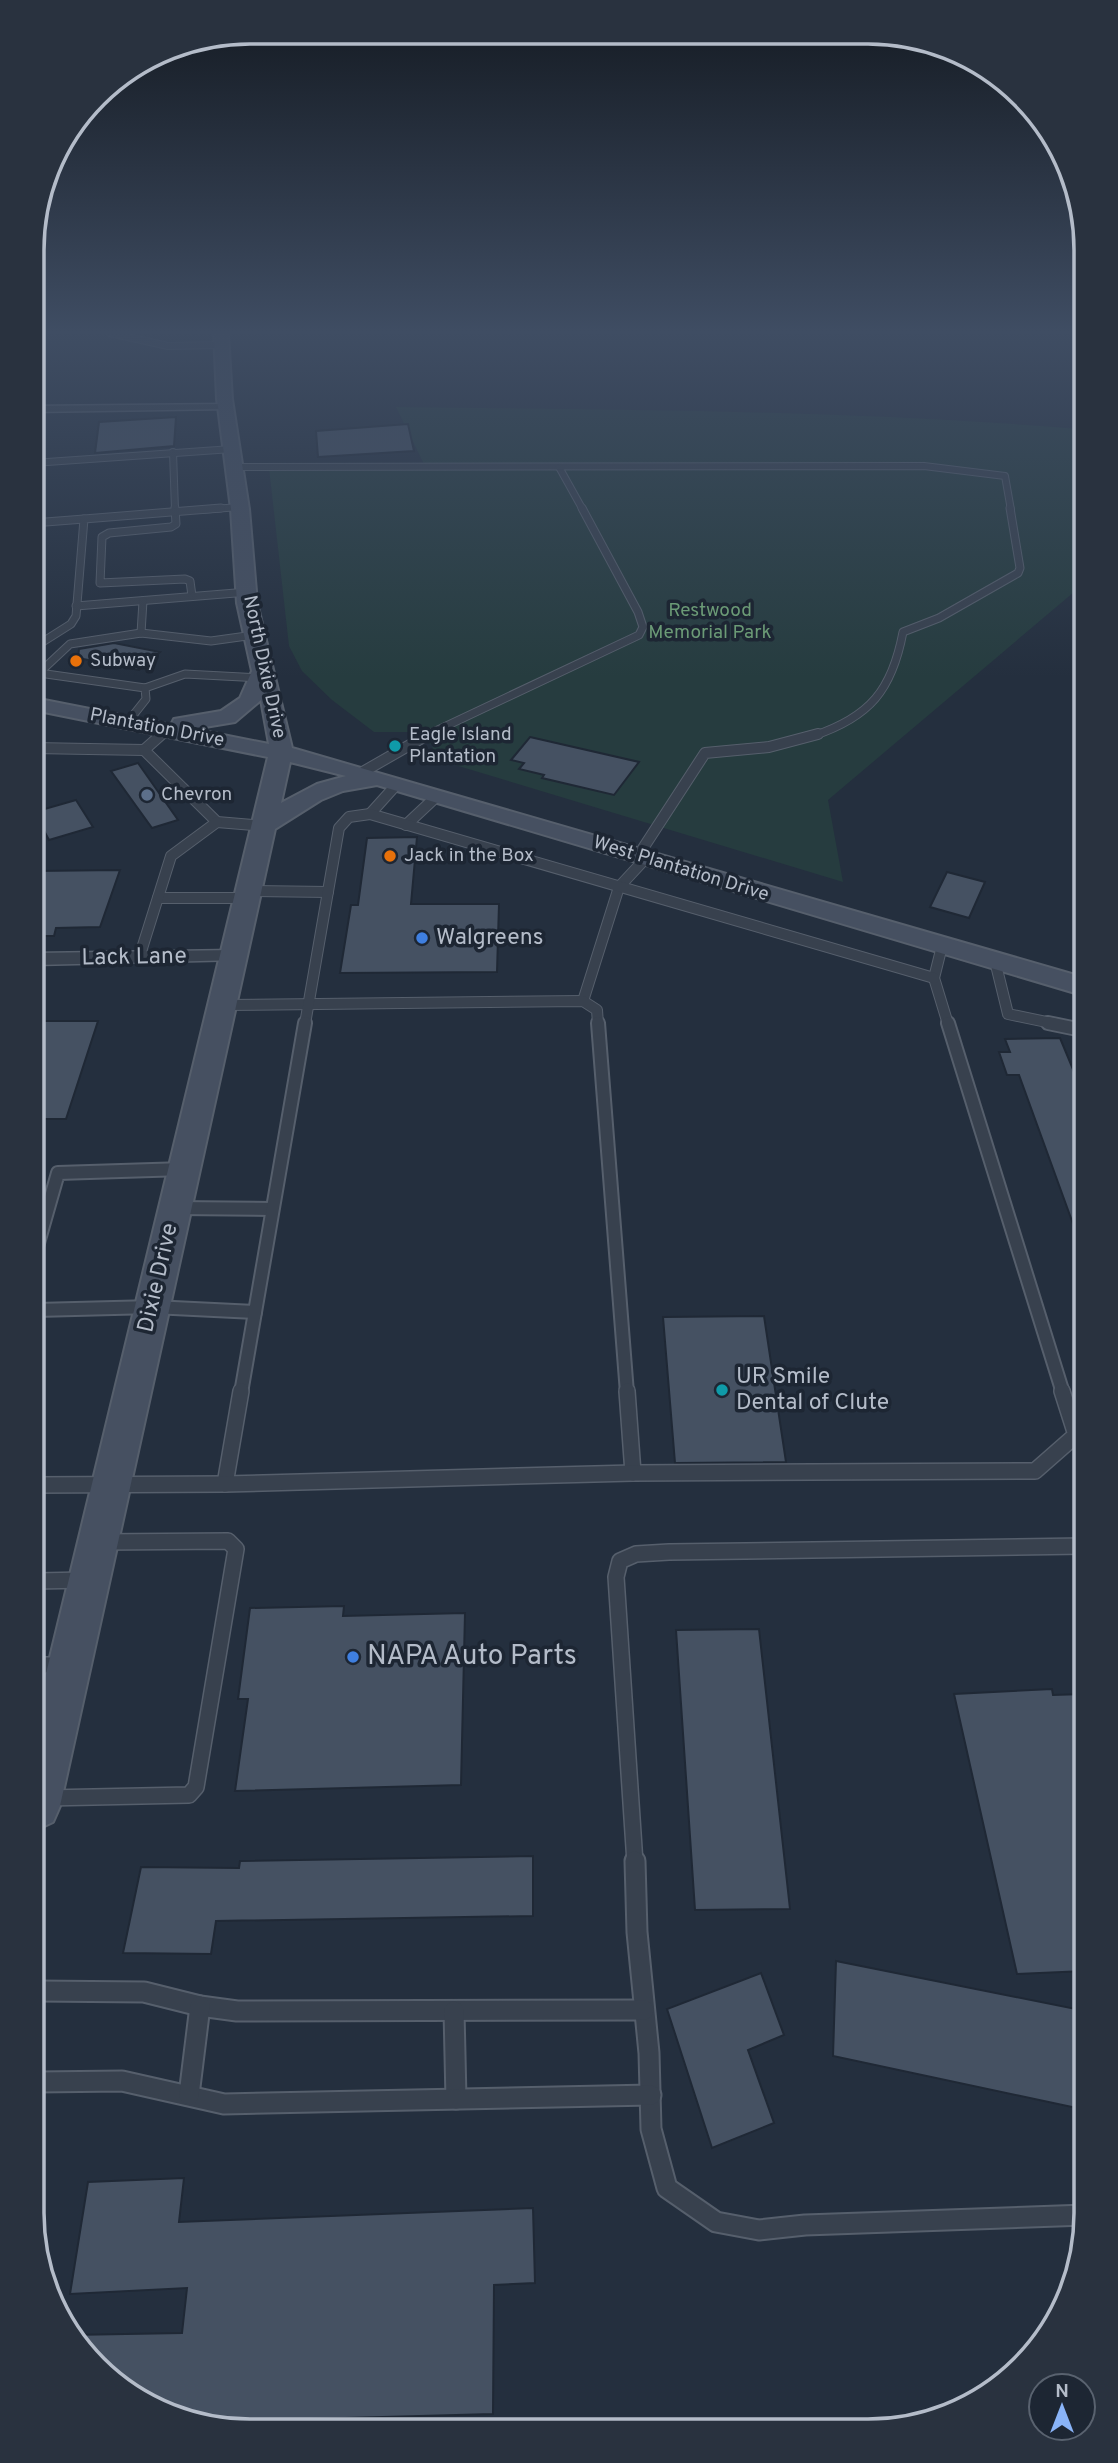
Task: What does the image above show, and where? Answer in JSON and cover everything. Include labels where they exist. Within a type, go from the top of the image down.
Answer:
[{"type":"main road","name":"North Dixie Drive","points":[[232,448],[254,635],[261,675],[278,717],[281,751]]},
{"type":"main road","points":[[133,724],[199,723],[227,717],[249,702],[261,675]]},
{"type":"main road","name":"Plantation Drive","points":[[44,706],[281,751]]},
{"type":"main road","name":"West Plantation Drive","points":[[281,751],[1074,984]]},
{"type":"main road","name":"Dixie Drive","points":[[44,1747],[53,1665],[89,1580],[99,1542],[281,751]]},
{"type":"main road","points":[[264,826],[294,803],[327,786],[391,783]]},
{"type":"street","name":"Lack Lane","points":[[44,959],[234,956]]},
{"type":"lane","points":[[173,453],[176,524],[171,527],[109,533],[102,541],[100,583],[108,585],[185,579],[190,582],[192,597]]},
{"type":"lane","points":[[44,462],[173,453],[233,458],[559,467],[924,466],[1005,476],[1020,568],[1017,573],[1001,585],[939,618],[903,632],[895,674],[854,719],[829,733],[792,745],[705,753],[641,858],[619,887],[583,1001]]},
{"type":"lane","points":[[361,773],[402,747],[639,635],[643,627],[638,612],[559,467]]},
{"type":"lane","points":[[44,522],[240,507]]},
{"type":"lane","points":[[44,641],[71,624],[76,607],[84,519]]},
{"type":"lane","points":[[82,542],[102,541]]},
{"type":"lane","points":[[76,607],[248,592]]},
{"type":"lane","points":[[141,633],[143,601]]},
{"type":"lane","points":[[44,667],[70,644],[141,633],[211,640],[254,635]]},
{"type":"lane","points":[[44,673],[145,688],[185,674],[261,675]]},
{"type":"lane","points":[[133,724],[146,699],[145,688]]},
{"type":"lane","points":[[44,748],[144,750],[167,730]]},
{"type":"lane","points":[[144,750],[217,822],[264,826]]},
{"type":"lane","points":[[370,814],[391,783]]},
{"type":"lane","points":[[406,825],[437,796]]},
{"type":"lane","points":[[225,1484],[339,828],[349,817],[370,814],[934,978]]},
{"type":"lane","points":[[139,957],[171,856],[217,822]]},
{"type":"lane","points":[[158,898],[328,892]]},
{"type":"lane","points":[[942,946],[934,978],[1074,1429]]},
{"type":"lane","points":[[995,961],[1009,1014],[1074,1028]]},
{"type":"lane","points":[[223,1005],[583,1001],[597,1010],[633,1473]]},
{"type":"lane","points":[[44,1222],[58,1173],[185,1169]]},
{"type":"lane","points":[[176,1208],[272,1209]]},
{"type":"lane","points":[[44,1310],[153,1307],[255,1312]]},
{"type":"lane","points":[[44,1485],[225,1484],[633,1473],[1035,1471],[1074,1437]]},
{"type":"lane","points":[[44,1802],[189,1795],[197,1787],[236,1549],[228,1541],[99,1542]]},
{"type":"lane","points":[[1074,1546],[636,1554],[620,1561],[616,1588],[634,1810],[637,1932],[651,2095],[651,2129],[667,2188],[716,2222],[759,2230],[805,2225],[1074,2215]]},
{"type":"lane","points":[[44,1581],[89,1580]]},
{"type":"lane","points":[[44,1991],[144,1992],[200,2006],[237,2011],[644,2010]]},
{"type":"lane","points":[[189,2095],[200,2006]]},
{"type":"lane","points":[[454,2011],[456,2099]]},
{"type":"lane","points":[[44,2082],[122,2081],[224,2104],[651,2095]]},
{"type":"green space","name":"Restwood Memorial Park","points":[[416,448],[1074,448],[1074,592],[828,800],[843,882],[435,759],[432,745],[408,732],[374,732],[332,700],[302,671],[289,646],[269,468],[424,464]]},
{"type":"building","points":[[96,448],[152,448],[95,453]]},
{"type":"building","points":[[317,448],[413,448],[414,451],[318,457]]},
{"type":"building","points":[[114,643],[160,652],[139,670],[78,658],[79,649]]},
{"type":"building","points":[[530,737],[639,762],[614,795],[542,778],[544,775],[519,769],[524,763],[511,760]]},
{"type":"building","points":[[138,763],[178,820],[152,828],[111,771]]},
{"type":"building","points":[[76,800],[93,827],[49,840],[44,831],[44,809]]},
{"type":"building","name":"Walgreens","points":[[417,837],[411,904],[499,904],[497,972],[340,973],[351,905],[358,905],[367,838]]},
{"type":"building","points":[[120,870],[100,927],[56,928],[54,936],[44,936],[44,871]]},
{"type":"building","points":[[947,872],[985,882],[969,918],[930,907]]},
{"type":"building","points":[[44,1021],[98,1021],[66,1119],[44,1119]]},
{"type":"building","points":[[1060,1038],[1074,1072],[1074,1226],[1019,1075],[1007,1075],[999,1052],[1010,1052],[1005,1039]]},
{"type":"building","name":"UR Smile Dental of Clute","points":[[764,1316],[786,1462],[675,1463],[663,1317]]},
{"type":"building","name":"NAPA Auto Parts","points":[[344,1606],[343,1616],[465,1613],[461,1785],[235,1791],[248,1699],[238,1699],[250,1608]]},
{"type":"building","points":[[759,1629],[790,1909],[695,1910],[676,1630]]},
{"type":"building","points":[[1052,1689],[1053,1695],[1074,1694],[1074,1971],[1017,1974],[954,1694]]},
{"type":"building","points":[[533,1856],[533,1916],[216,1921],[211,1954],[123,1953],[141,1867],[239,1868],[240,1861]]},
{"type":"building","points":[[836,1961],[1074,2009],[1074,2107],[833,2056]]},
{"type":"building","points":[[761,1973],[784,2035],[748,2050],[774,2123],[712,2148],[667,2009]]},
{"type":"building","points":[[184,2178],[179,2222],[533,2208],[535,2283],[494,2285],[493,2414],[250,2419],[197,2412],[171,2404],[147,2392],[124,2377],[83,2335],[182,2333],[187,2288],[70,2294],[88,2182]]},
{"type":"place","name":"Subway","points":[[76,661]]},
{"type":"place","name":"Eagle Island Plantation","points":[[395,746]]},
{"type":"place","name":"Chevron","points":[[147,795]]},
{"type":"place","name":"Jack in the Box","points":[[390,856]]},
{"type":"place","name":"Walgreens","points":[[422,938]]},
{"type":"place","name":"UR Smile Dental of Clute","points":[[722,1390]]},
{"type":"place","name":"NAPA Auto Parts","points":[[353,1657]]}]
